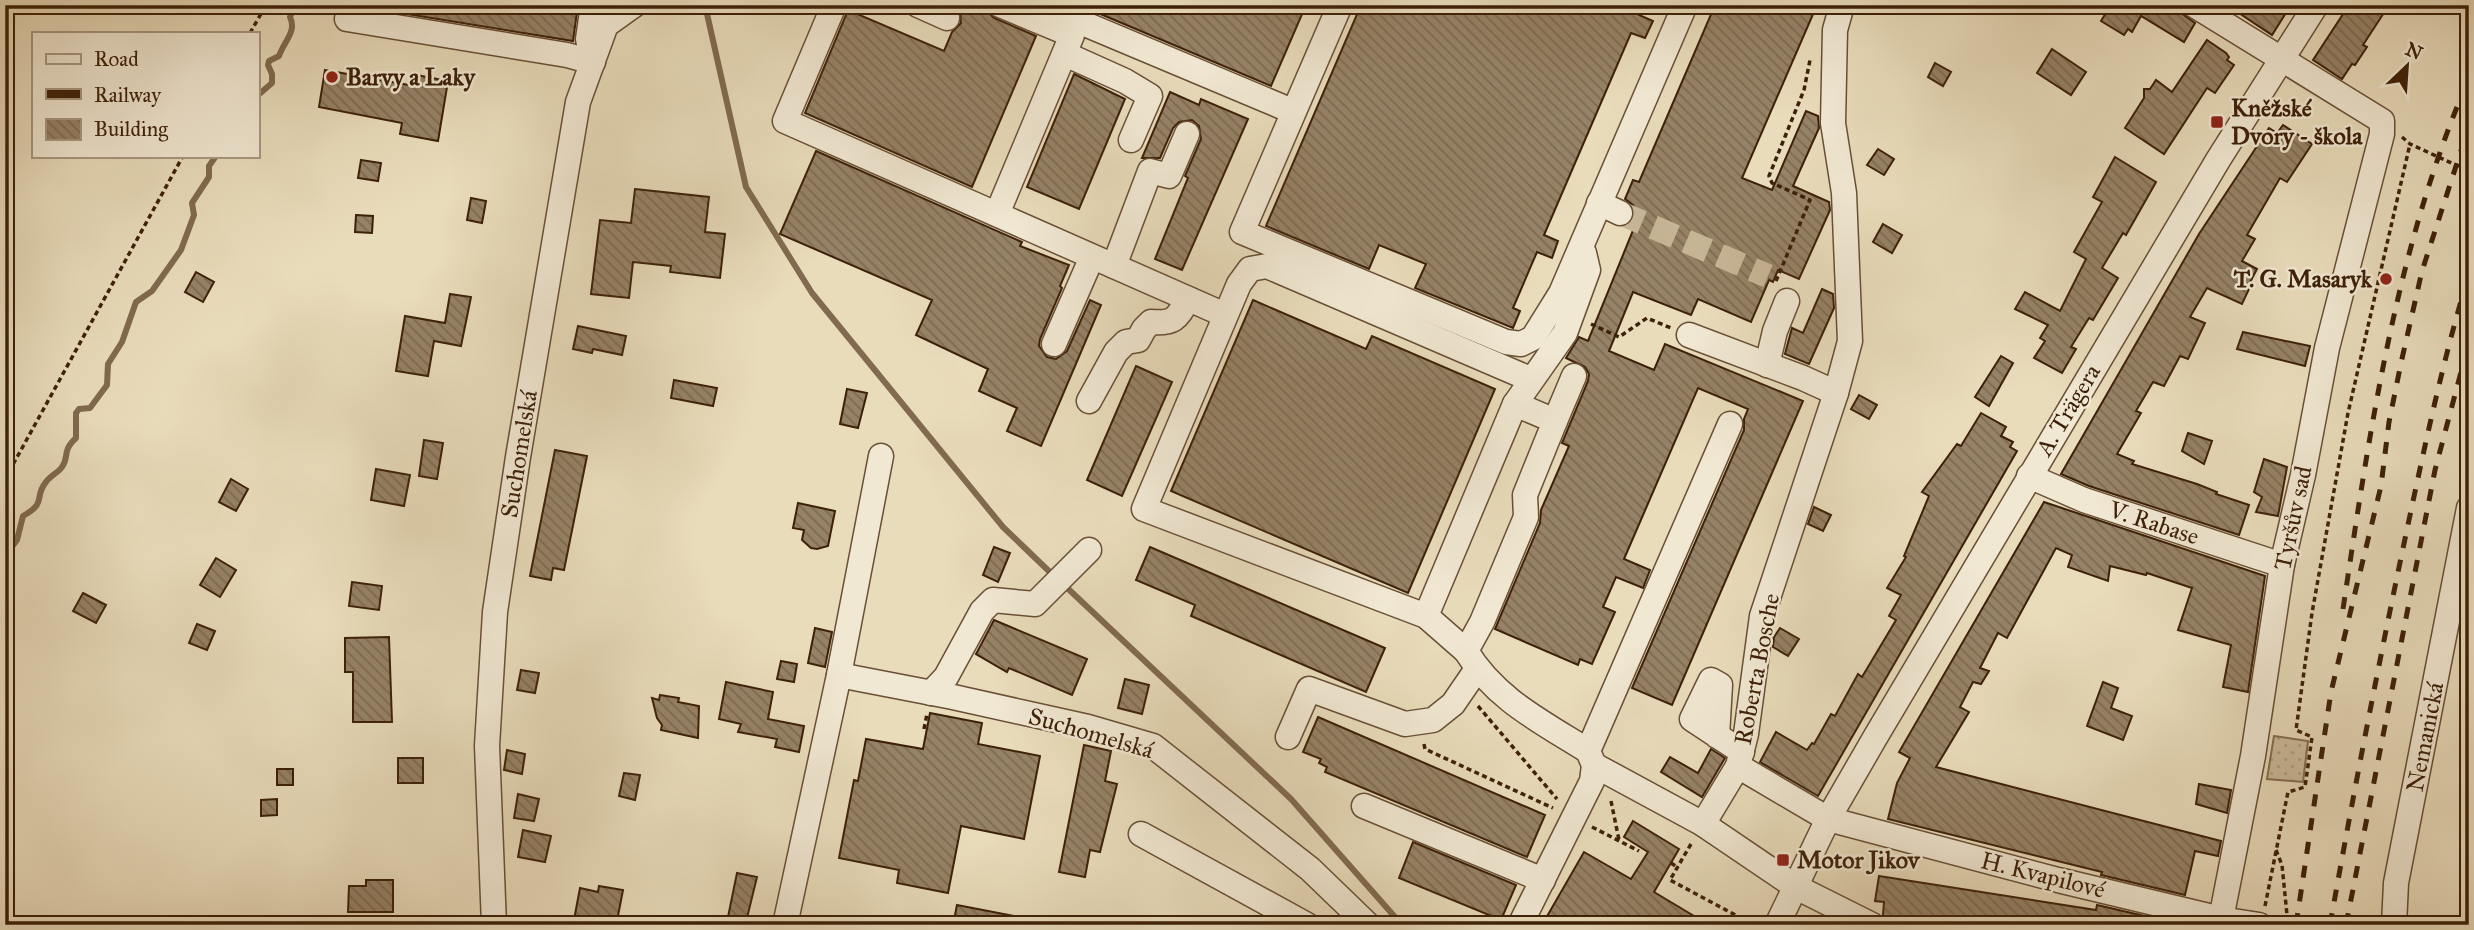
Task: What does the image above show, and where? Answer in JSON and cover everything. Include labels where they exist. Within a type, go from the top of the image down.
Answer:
[{"type":"street","points":[[347,19],[567,55],[593,62],[588,39],[593,5]]},
{"type":"street","name":"Suchomelská","points":[[494,925],[487,746],[495,612],[578,102],[607,25],[634,5]]},
{"type":"street","points":[[834,5],[785,121],[1226,315]]},
{"type":"street","points":[[918,5],[947,18]]},
{"type":"street","points":[[997,214],[1072,36],[1000,5]]},
{"type":"street","points":[[1042,5],[1292,111]]},
{"type":"street","points":[[1340,5],[1242,232],[1506,342],[1521,344],[1533,338],[1561,293],[1582,244],[1610,208],[1685,5]]},
{"type":"street","name":"Roberta Bosche","points":[[1828,820],[1740,759],[1746,734],[1762,616],[1836,393],[1850,341],[1844,193],[1833,123],[1835,30],[1842,5]]},
{"type":"street","points":[[2194,5],[2382,121]]},
{"type":"street","name":"A. Trägera","points":[[1777,925],[1828,820],[2029,476],[2281,58],[2316,5]]},
{"type":"street","points":[[1065,54],[1125,80],[1150,96],[1131,140]]},
{"type":"street","name":"Tyršův sad","points":[[2221,919],[2253,756],[2282,565],[2303,475],[2327,348],[2382,134],[2382,121]]},
{"type":"street","points":[[1054,344],[1103,261],[1150,171],[1169,176],[1187,134]]},
{"type":"street","points":[[1426,616],[1515,404],[1530,379],[1565,333],[1588,270],[1582,244]]},
{"type":"street","points":[[1530,379],[1268,265],[1250,268],[1239,284],[1144,509],[1426,616],[1469,669],[1596,762],[1703,824],[1796,887],[1872,925]]},
{"type":"street","points":[[1767,365],[1779,296]]},
{"type":"street","points":[[1089,401],[1116,352],[1126,342],[1138,341],[1151,322],[1168,324],[1177,317],[1188,299]]},
{"type":"street","points":[[1689,335],[1836,393]]},
{"type":"street","points":[[1288,737],[1309,689],[1405,724],[1433,720],[1454,704],[1469,669],[1482,622],[1526,517],[1525,495],[1574,376]]},
{"type":"street","points":[[1515,404],[1555,421]]},
{"type":"street","points":[[1520,925],[1592,781],[1596,762],[1730,424]]},
{"type":"street","points":[[785,925],[839,675],[881,456]]},
{"type":"street","name":"V. Rabase","points":[[2029,476],[2084,500],[2282,565]]},
{"type":"street","name":"Nemanická","points":[[2394,925],[2396,883],[2469,508]]},
{"type":"street","points":[[931,693],[946,677],[982,611],[993,600],[1035,604],[1089,550]]},
{"type":"street","name":"Suchomelská","points":[[839,675],[1088,727],[1153,746],[1310,869],[1368,925]]},
{"type":"street","points":[[1703,824],[1740,759],[1717,736]]},
{"type":"street","points":[[1364,806],[1543,880]]},
{"type":"street","name":"H. Kvapilové","points":[[1828,820],[2221,919],[2261,918]]},
{"type":"street","points":[[1141,834],[1307,925]]},
{"type":"path","points":[[251,32],[266,5]]},
{"type":"path","points":[[1779,296],[1810,200],[1772,183],[1769,176],[1804,90],[1812,51]]},
{"type":"path","points":[[2382,121],[2410,144],[2469,171]]},
{"type":"path","points":[[2261,918],[2288,792],[2305,787],[2312,737],[2296,730],[2312,613],[2348,413],[2410,144]]},
{"type":"path","points":[[5,479],[182,158]]},
{"type":"path","points":[[1572,316],[1619,337],[1647,318],[1689,335]]},
{"type":"path","points":[[1469,669],[1574,818]]},
{"type":"path","points":[[1419,722],[1426,749],[1639,851]]},
{"type":"path","points":[[1596,762],[1619,840]]},
{"type":"path","points":[[1703,824],[1670,880],[1754,925]]},
{"type":"path","points":[[2276,849],[2282,865],[2288,925]]},
{"type":"path","points":[[1671,863],[1677,867]]},
{"type":"shaded area","points":[[2274,736],[2308,741],[2303,782],[2267,779]]},
{"type":"building","points":[[389,5],[542,5],[577,12],[573,41],[388,11]]},
{"type":"building","points":[[963,5],[981,5],[994,18],[1036,36],[972,187],[805,113],[848,10],[944,51],[952,32],[961,23],[960,12]]},
{"type":"building","points":[[1079,5],[1306,5],[1271,86]]},
{"type":"building","points":[[1361,5],[1643,5],[1639,15],[1653,21],[1645,38],[1631,33],[1544,235],[1558,241],[1552,258],[1537,252],[1513,308],[1520,311],[1513,328],[1415,288],[1426,264],[1379,245],[1369,269],[1266,226]]},
{"type":"building","points":[[1715,5],[1817,5],[1742,178],[1772,190],[1806,111],[1818,116],[1819,128],[1793,186],[1829,202],[1830,210],[1799,279],[1778,270],[1773,282],[1769,280],[1751,322],[1698,299],[1691,315],[1633,292],[1609,351],[1654,370],[1665,344],[1803,401],[1672,705],[1632,688],[1744,430],[1748,409],[1698,388],[1624,559],[1650,570],[1643,588],[1616,577],[1603,607],[1615,612],[1592,664],[1580,659],[1578,665],[1495,629],[1569,446],[1562,443],[1588,381],[1589,374],[1585,367],[1566,358],[1579,337],[1588,341],[1636,223],[1632,221],[1635,213],[1633,205],[1625,199],[1633,180],[1639,182]]},
{"type":"building","points":[[2111,5],[2179,5],[2181,13],[2195,23],[2184,42],[2141,16],[2132,32],[2128,29],[2124,35],[2101,21]]},
{"type":"building","points":[[2227,5],[2291,5],[2272,35]]},
{"type":"building","points":[[2349,5],[2389,5],[2363,45],[2367,47],[2342,79],[2313,60]]},
{"type":"building","points":[[2207,40],[2226,53],[2229,57],[2227,60],[2234,65],[2215,93],[2207,88],[2164,154],[2125,128],[2144,98],[2144,89],[2150,89],[2156,80],[2172,92]]},
{"type":"building","points":[[2052,49],[2086,72],[2071,95],[2037,73]]},
{"type":"building","points":[[1935,63],[1951,72],[1943,86],[1928,77]]},
{"type":"building","points":[[325,70],[409,85],[411,74],[448,81],[438,141],[400,134],[402,123],[319,107]]},
{"type":"building","points":[[1074,74],[1125,99],[1079,209],[1027,187]]},
{"type":"building","points":[[1170,92],[1199,105],[1201,99],[1248,119],[1182,270],[1155,259],[1201,139],[1199,126],[1192,120],[1179,122],[1173,128],[1160,158],[1142,158]]},
{"type":"building","points":[[2283,125],[2312,144],[2287,182],[2280,178],[2247,235],[2255,239],[2242,261],[2257,269],[2242,304],[2207,288],[2190,317],[2205,323],[2188,359],[2180,356],[2164,386],[2153,382],[2136,411],[2141,413],[2117,454],[2134,461],[2132,464],[2197,484],[2217,492],[2216,494],[2249,505],[2239,535],[2089,486],[2061,474],[2199,234],[2269,128],[2277,133]]},
{"type":"building","points":[[1878,149],[1894,159],[1884,175],[1867,165]]},
{"type":"building","points":[[816,151],[1022,242],[1020,246],[1069,265],[1040,339],[1039,346],[1047,357],[1056,359],[1067,351],[1090,300],[1101,305],[1041,446],[1007,431],[1017,408],[979,391],[988,369],[916,335],[932,300],[780,234]]},
{"type":"building","points":[[2115,157],[2156,182],[2126,235],[2123,233],[2102,268],[2118,278],[2093,320],[2089,318],[2071,347],[2076,349],[2062,373],[2034,358],[2045,341],[2040,338],[2048,325],[2015,309],[2025,292],[2060,311],[2086,259],[2074,252],[2102,202],[2093,197]]},
{"type":"building","points":[[361,160],[381,163],[378,181],[358,178]]},
{"type":"building","points":[[635,189],[709,197],[705,232],[725,234],[720,278],[670,272],[671,266],[633,262],[629,298],[591,294],[600,220],[631,223]]},
{"type":"building","points":[[471,198],[486,201],[482,223],[467,220]]},
{"type":"building","points":[[356,215],[373,216],[372,233],[355,232]]},
{"type":"building","points":[[1883,224],[1902,235],[1892,253],[1873,242]]},
{"type":"building","points":[[196,272],[214,282],[203,302],[185,292]]},
{"type":"building","points":[[1822,289],[1833,294],[1834,308],[1809,364],[1785,354],[1792,328],[1803,333]]},
{"type":"building","points":[[450,294],[471,297],[461,346],[434,341],[428,376],[396,371],[405,316],[445,323]]},
{"type":"building","points":[[1253,300],[1366,349],[1372,336],[1495,389],[1408,593],[1171,491]]},
{"type":"building","points":[[578,326],[626,336],[622,355],[593,349],[592,353],[573,349]]},
{"type":"building","points":[[2243,332],[2310,346],[2305,366],[2237,349]]},
{"type":"building","points":[[2001,356],[2013,363],[1989,406],[1975,397]]},
{"type":"building","points":[[1136,366],[1172,382],[1122,496],[1087,480]]},
{"type":"building","points":[[674,380],[717,388],[713,406],[671,398]]},
{"type":"building","points":[[847,389],[867,393],[858,428],[840,424]]},
{"type":"building","points":[[1859,395],[1877,405],[1869,419],[1851,409]]},
{"type":"building","points":[[1981,413],[2006,427],[2001,436],[2013,442],[2010,447],[2017,451],[1818,796],[1760,762],[1776,732],[1807,750],[1814,744],[1831,714],[1835,716],[1858,674],[1862,677],[1896,620],[1889,616],[1901,595],[1887,588],[1906,557],[1904,556],[1929,496],[1922,492],[1957,444],[1961,446]]},
{"type":"building","points":[[2188,433],[2212,441],[2204,464],[2182,451]]},
{"type":"building","points":[[424,440],[443,443],[437,479],[419,476]]},
{"type":"building","points":[[555,450],[587,456],[564,570],[553,568],[551,580],[530,576]]},
{"type":"building","points":[[2264,459],[2287,467],[2278,516],[2256,512],[2262,497],[2254,492]]},
{"type":"building","points":[[376,469],[410,475],[404,506],[371,500]]},
{"type":"building","points":[[231,479],[248,489],[236,511],[219,502]]},
{"type":"building","points":[[2044,502],[2265,576],[2248,692],[2223,687],[2231,645],[2178,630],[2192,588],[2147,573],[2146,575],[2110,566],[2108,581],[2068,567],[2072,555],[2056,548],[2007,638],[1998,633],[1980,668],[1989,671],[1981,684],[1973,682],[1960,707],[1969,712],[1936,767],[2221,841],[2218,856],[2195,851],[2185,895],[1888,819],[1897,783],[1910,758],[1899,752]]},
{"type":"building","points":[[798,503],[835,511],[828,546],[811,548],[802,540],[804,530],[793,528]]},
{"type":"building","points":[[1814,507],[1831,515],[1823,531],[1808,524]]},
{"type":"building","points":[[994,547],[1010,553],[998,582],[983,575]]},
{"type":"building","points":[[1150,547],[1385,648],[1366,692],[1191,616],[1195,605],[1136,580]]},
{"type":"building","points":[[216,558],[236,570],[220,597],[200,585]]},
{"type":"building","points":[[352,582],[382,586],[379,610],[349,606]]},
{"type":"building","points":[[83,593],[106,605],[96,623],[73,611]]},
{"type":"building","points":[[994,620],[1087,659],[1072,695],[1009,668],[1007,672],[976,654]]},
{"type":"building","points":[[197,624],[215,631],[207,650],[189,643]]},
{"type":"building","points":[[815,628],[832,632],[825,667],[808,663]]},
{"type":"building","points":[[1780,628],[1799,639],[1788,656],[1773,647],[1774,637]]},
{"type":"building","points":[[389,637],[392,722],[353,722],[353,672],[345,672],[345,638]]},
{"type":"building","points":[[781,661],[797,664],[794,682],[777,679]]},
{"type":"building","points":[[521,670],[539,673],[535,693],[517,690]]},
{"type":"building","points":[[1125,679],[1149,685],[1142,714],[1118,708]]},
{"type":"building","points":[[726,682],[773,692],[768,719],[804,726],[799,752],[775,747],[777,739],[738,732],[741,724],[719,719]]},
{"type":"building","points":[[2103,682],[2118,688],[2111,708],[2132,716],[2123,740],[2087,726]]},
{"type":"building","points":[[660,695],[679,698],[678,702],[699,706],[698,738],[661,730],[662,725],[657,718],[652,698],[659,700]]},
{"type":"building","points":[[930,713],[982,723],[978,744],[1040,756],[1024,839],[961,826],[948,893],[897,883],[899,870],[839,858],[854,780],[858,781],[866,739],[923,749]]},
{"type":"building","points":[[1318,717],[1545,815],[1527,857],[1325,772],[1327,767],[1319,763],[1321,759],[1303,752]]},
{"type":"building","points":[[1084,745],[1111,751],[1105,781],[1117,784],[1100,852],[1090,850],[1085,877],[1059,872]]},
{"type":"building","points":[[1711,749],[1725,758],[1702,797],[1661,772],[1670,757],[1698,773]]},
{"type":"building","points":[[507,750],[525,754],[522,774],[504,770]]},
{"type":"building","points":[[398,758],[423,758],[423,783],[398,783]]},
{"type":"building","points":[[277,769],[293,769],[293,785],[277,785]]},
{"type":"building","points":[[624,773],[640,775],[635,800],[619,796]]},
{"type":"building","points":[[2199,784],[2231,790],[2227,813],[2196,804]]},
{"type":"building","points":[[518,794],[539,799],[534,821],[514,818]]},
{"type":"building","points":[[277,799],[277,815],[261,816],[261,800]]},
{"type":"building","points":[[1633,821],[1679,849],[1654,892],[1709,925],[1542,925],[1584,852],[1631,879],[1648,852],[1624,837]]},
{"type":"building","points":[[523,830],[551,836],[545,862],[518,857]]},
{"type":"building","points":[[1413,842],[1516,885],[1501,920],[1399,878]]},
{"type":"building","points":[[737,873],[757,877],[747,918],[728,917]]},
{"type":"building","points":[[1879,876],[2096,910],[2097,905],[2179,924],[1932,925],[1885,918],[1884,902],[1875,901]]},
{"type":"building","points":[[366,880],[393,880],[393,912],[348,912],[349,886],[366,886]]},
{"type":"building","points":[[599,886],[623,890],[617,921],[600,917],[599,925],[573,925],[580,888],[598,892]]},
{"type":"building","points":[[957,905],[1019,917],[1018,925],[953,925]]},
{"type":"waterway","points":[[259,94],[272,83],[269,61],[279,56],[291,32],[290,17],[294,8],[301,5]]},
{"type":"waterway","points":[[705,5],[746,187],[812,293],[1003,527],[1055,577]]},
{"type":"waterway","points":[[5,556],[17,540],[23,516],[35,507],[42,487],[64,463],[67,450],[76,438],[76,413],[79,409],[90,408],[107,385],[108,364],[122,342],[136,302],[152,291],[181,250],[194,215],[192,203],[209,177],[209,166],[215,158]]},
{"type":"waterway","points":[[1063,584],[1291,799],[1402,925]]},
{"type":"tunnel","points":[[1620,213],[1768,276]]},
{"type":"railway","points":[[2343,609],[2375,406],[2404,273],[2422,207],[2469,78]]},
{"type":"railway","points":[[2296,925],[2331,692],[2381,486],[2389,422],[2401,363],[2422,271],[2469,126]]},
{"type":"railway","points":[[2330,925],[2417,483],[2469,274]]},
{"type":"railway","points":[[2346,925],[2435,470],[2469,342]]},
{"type":"place","name":"Barvy a Laky","points":[[332,77]]},
{"type":"place","name":"Kněžské Dvory - škola","points":[[2217,122]]},
{"type":"place","name":"T. G. Masaryk","points":[[2386,279]]},
{"type":"place","name":"Motor Jikov","points":[[1783,860]]}]
